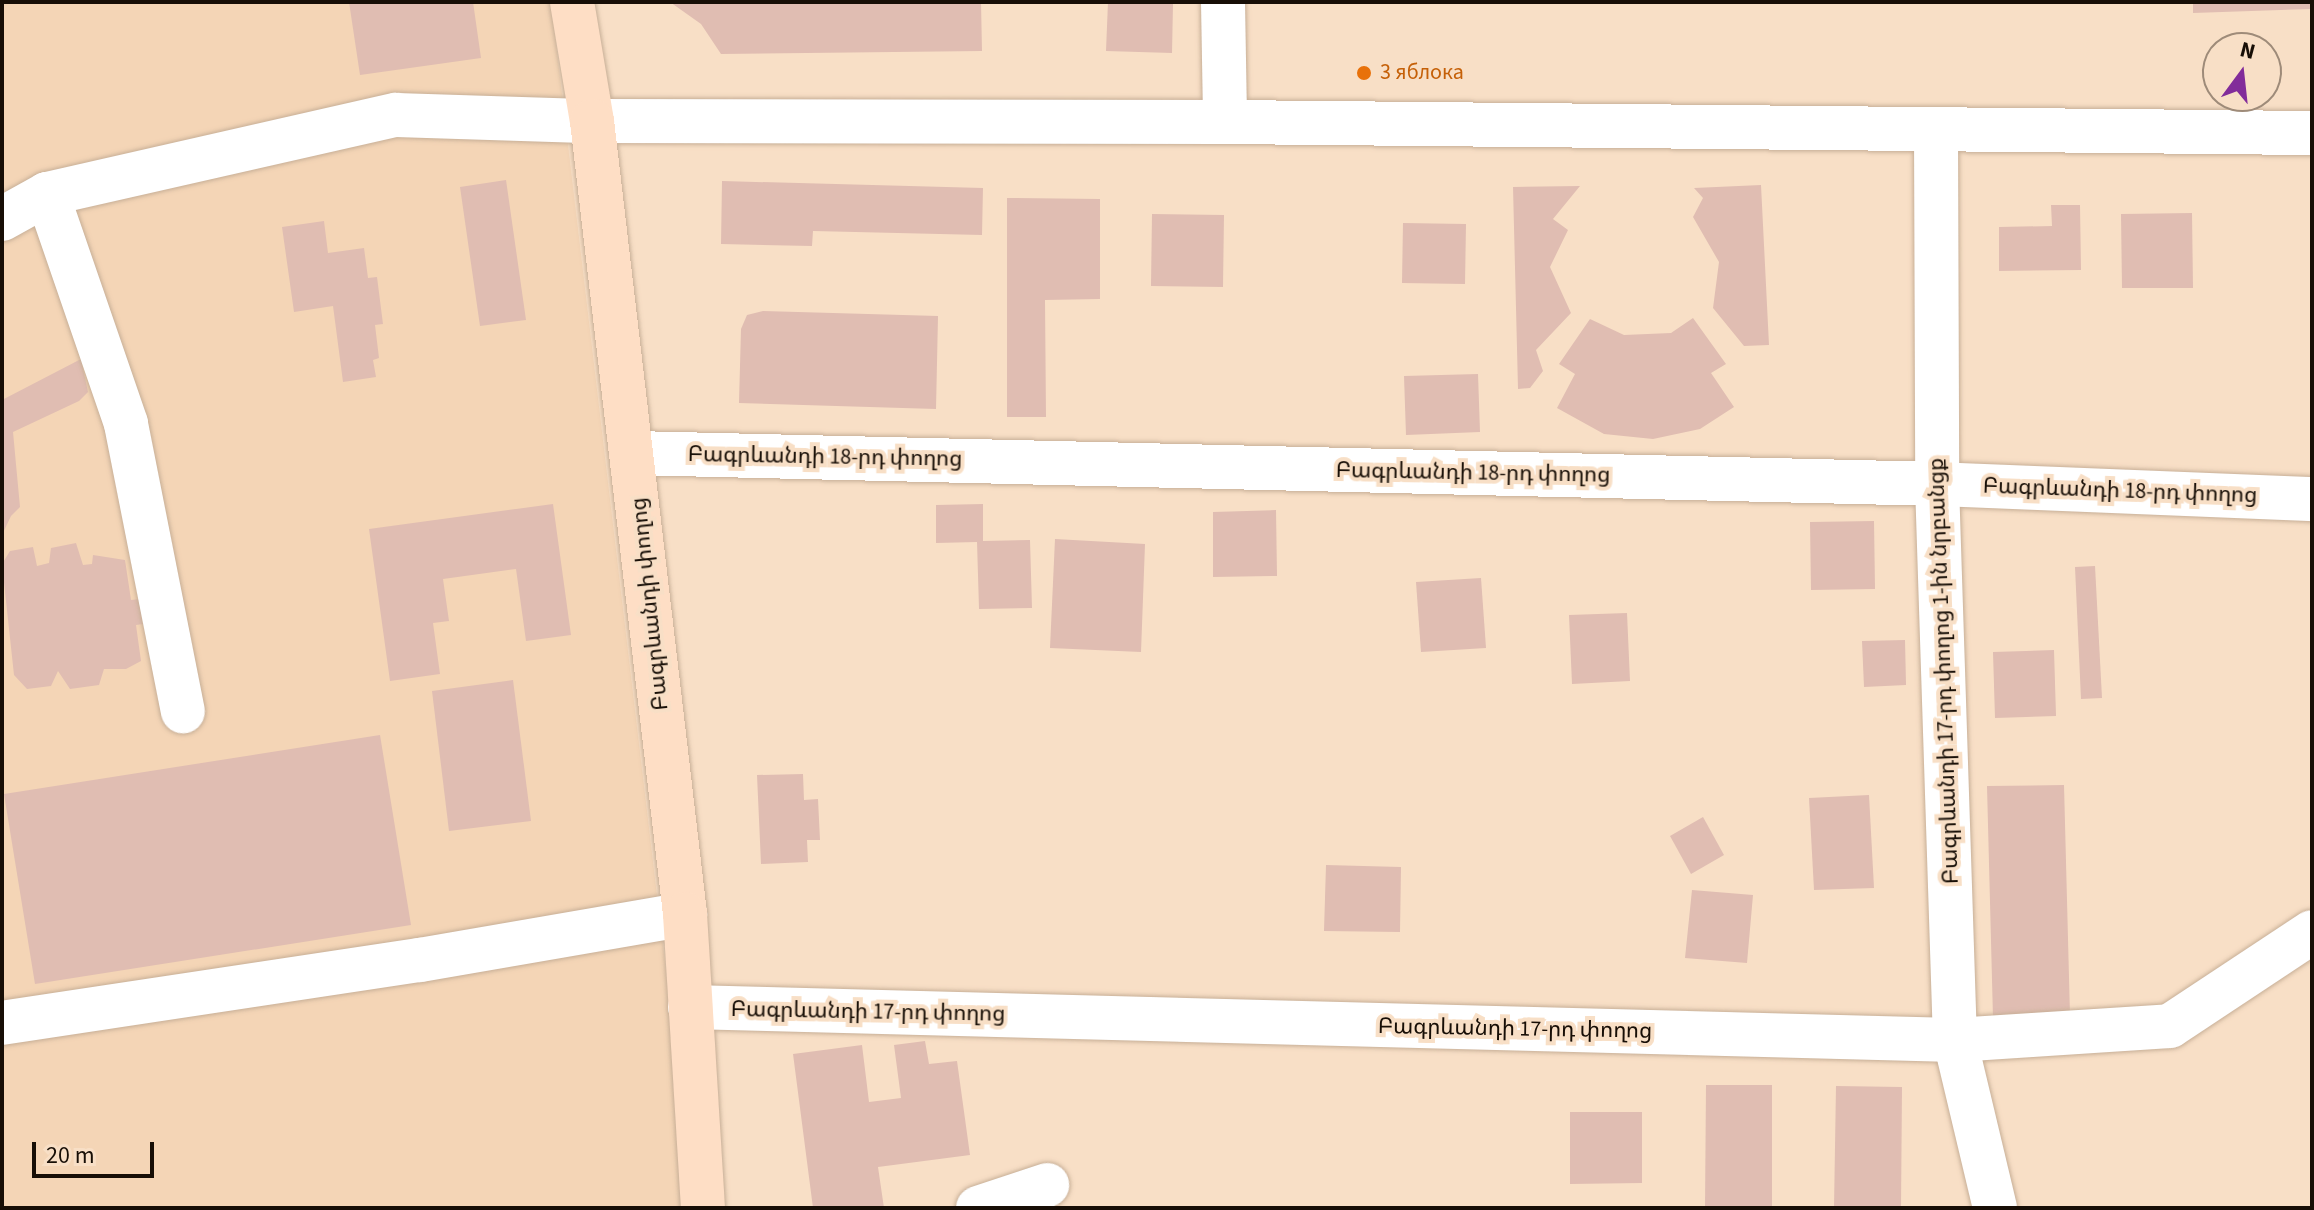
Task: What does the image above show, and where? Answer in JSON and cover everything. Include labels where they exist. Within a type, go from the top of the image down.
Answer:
[{"type":"main road","name":"Բագրևանդի փողոց","points":[[572,2],[592,121],[685,914],[703,1208]]},
{"type":"street","points":[[1223,2],[1225,122]]},
{"type":"street","points":[[2,219],[47,194],[396,115],[592,121],[1225,122],[2312,133]]},
{"type":"street","name":"Բագրևանդի 17-րդ փողոց 1-ին նրբանցք","points":[[1936,129],[1937,484],[1955,1040],[1995,1208]]},
{"type":"street","points":[[47,194],[126,424],[183,711]]},
{"type":"street","name":"Բագրևանդի 18-րդ փողոց","points":[[633,453],[1937,484],[2312,499]]},
{"type":"street","points":[[2,1023],[420,960],[685,914]]},
{"type":"street","name":"Բագրևանդի 17-րդ փողոց","points":[[690,1007],[1955,1040],[2170,1026],[2312,932]]},
{"type":"street","points":[[978,1208],[1047,1185]]},
{"type":"shaded area","points":[[2,2],[551,2],[694,1208],[2,1208]]},
{"type":"building","points":[[349,2],[473,2],[481,58],[360,75]]},
{"type":"building","points":[[670,2],[981,2],[982,51],[721,54],[701,24]]},
{"type":"building","points":[[1108,2],[1173,4],[1172,53],[1106,51]]},
{"type":"building","points":[[2193,2],[2312,2],[2312,9],[2193,13]]},
{"type":"building","points":[[506,180],[526,320],[480,326],[460,187]]},
{"type":"building","points":[[722,181],[983,188],[982,235],[813,231],[812,246],[721,244]]},
{"type":"building","points":[[1761,185],[1769,345],[1744,346],[1713,308],[1719,262],[1693,217],[1703,198],[1694,188]]},
{"type":"building","points":[[1580,186],[1553,219],[1568,230],[1550,267],[1571,313],[1536,350],[1543,371],[1530,388],[1518,389],[1513,187]]},
{"type":"building","points":[[1007,198],[1100,199],[1100,299],[1045,300],[1046,417],[1007,417]]},
{"type":"building","points":[[2051,205],[2080,205],[2081,270],[1999,271],[1999,227],[2052,226]]},
{"type":"building","points":[[2192,213],[2193,288],[2122,288],[2121,214]]},
{"type":"building","points":[[1152,214],[1224,215],[1223,287],[1151,286]]},
{"type":"building","points":[[324,221],[328,253],[364,248],[368,278],[377,277],[383,324],[375,325],[379,358],[373,360],[376,377],[343,382],[333,306],[294,312],[282,227]]},
{"type":"building","points":[[1403,223],[1466,224],[1465,284],[1402,283]]},
{"type":"building","points":[[763,311],[938,316],[936,409],[739,403],[741,329],[747,315]]},
{"type":"building","points":[[1693,318],[1726,364],[1711,373],[1734,407],[1700,429],[1653,439],[1604,434],[1557,408],[1575,374],[1559,364],[1590,319],[1624,335],[1671,333]]},
{"type":"building","points":[[81,359],[88,392],[79,401],[13,432],[20,507],[11,516],[2,535],[2,400]]},
{"type":"building","points":[[1478,374],[1480,432],[1406,435],[1404,376]]},
{"type":"building","points":[[553,504],[571,635],[526,641],[516,569],[443,579],[449,621],[433,623],[440,674],[390,681],[369,529]]},
{"type":"building","points":[[983,504],[983,541],[1030,540],[1032,608],[979,609],[977,542],[936,543],[936,505]]},
{"type":"building","points":[[1276,510],[1277,576],[1213,577],[1213,512]]},
{"type":"building","points":[[1874,521],[1875,589],[1811,590],[1810,522]]},
{"type":"building","points":[[1055,539],[1145,544],[1141,652],[1050,648]]},
{"type":"building","points":[[76,543],[83,565],[92,564],[93,555],[125,560],[131,600],[139,599],[143,624],[136,625],[141,661],[126,669],[104,669],[99,685],[70,689],[58,671],[51,686],[27,689],[14,675],[2,564],[10,551],[33,547],[37,566],[49,563],[51,548]]},
{"type":"building","points":[[2095,566],[2102,698],[2081,699],[2075,567]]},
{"type":"building","points":[[1481,578],[1486,648],[1421,652],[1416,582]]},
{"type":"building","points":[[1627,613],[1630,681],[1572,684],[1569,615]]},
{"type":"building","points":[[1905,640],[1906,685],[1864,687],[1862,641]]},
{"type":"building","points":[[2054,650],[2056,716],[1995,718],[1993,652]]},
{"type":"building","points":[[513,680],[531,821],[449,831],[432,691]]},
{"type":"building","points":[[380,735],[411,925],[35,984],[4,794]]},
{"type":"building","points":[[803,774],[804,800],[818,799],[820,840],[807,840],[808,862],[761,864],[757,775]]},
{"type":"building","points":[[2064,785],[2070,1016],[1993,1018],[1987,786]]},
{"type":"building","points":[[1869,795],[1874,888],[1814,890],[1809,798]]},
{"type":"building","points":[[1703,817],[1724,855],[1691,874],[1670,836]]},
{"type":"building","points":[[1326,865],[1401,867],[1400,932],[1324,931]]},
{"type":"building","points":[[1692,890],[1753,895],[1747,963],[1685,958]]},
{"type":"building","points":[[925,1041],[929,1064],[957,1061],[970,1155],[878,1167],[884,1208],[813,1208],[793,1054],[862,1045],[869,1102],[901,1098],[894,1045]]},
{"type":"building","points":[[1706,1085],[1772,1085],[1772,1208],[1705,1208]]},
{"type":"building","points":[[1836,1086],[1902,1087],[1901,1208],[1834,1208]]},
{"type":"building","points":[[1570,1112],[1642,1112],[1642,1183],[1570,1184]]},
{"type":"place","name":"3 яблока","points":[[1364,73]]}]
